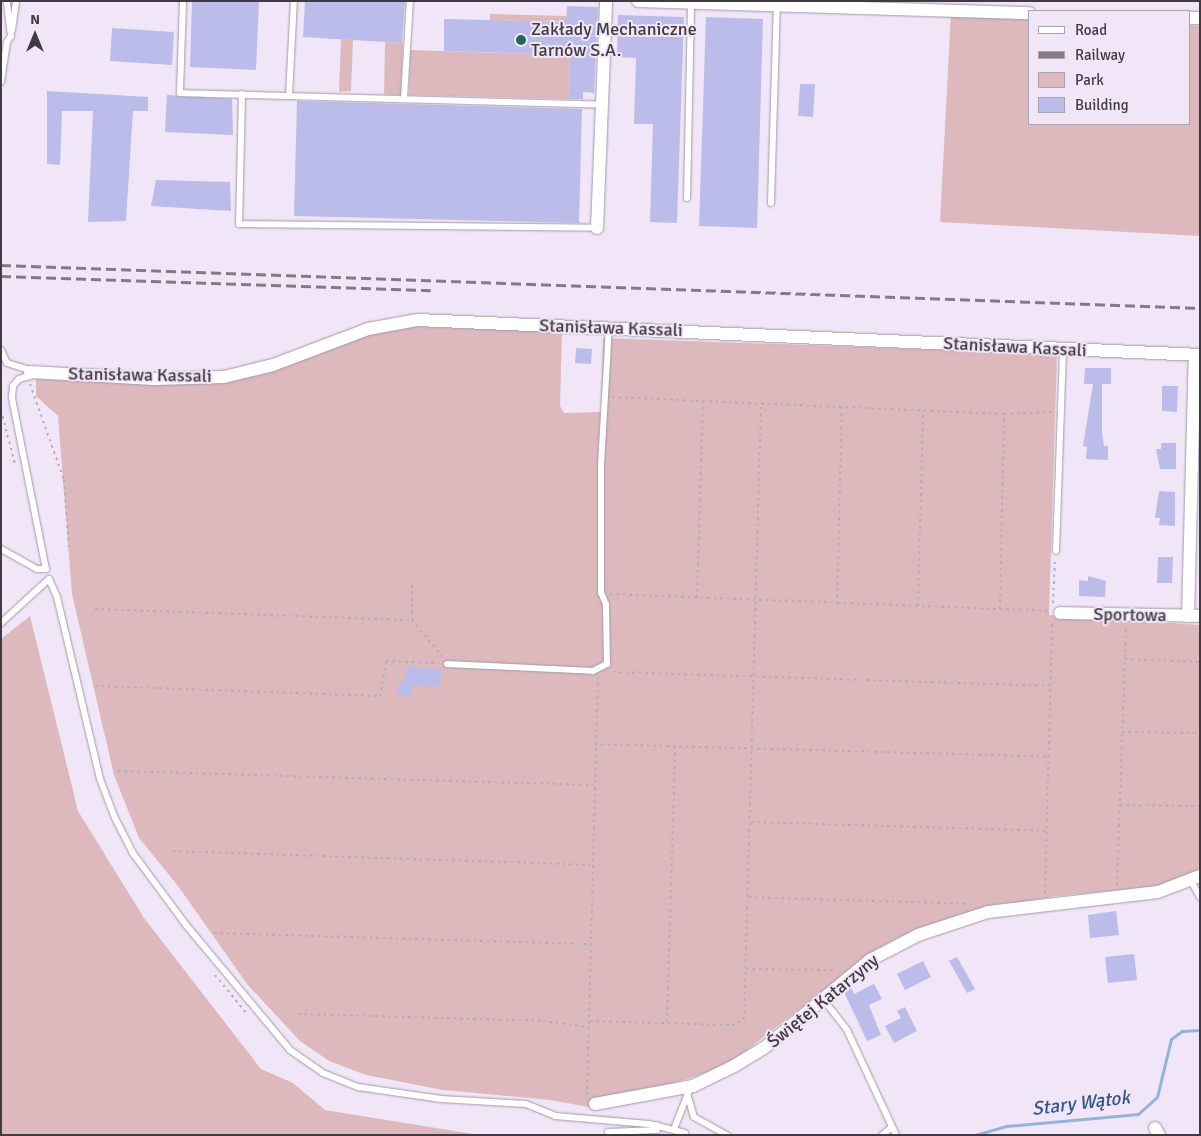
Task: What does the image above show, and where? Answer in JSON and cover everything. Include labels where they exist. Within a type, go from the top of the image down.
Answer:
[{"type":"street","points":[[598,228],[606,1]]},
{"type":"street","points":[[638,1],[777,5],[964,6],[1028,13]]},
{"type":"street","name":"Stanisława Kassali","points":[[30,374],[154,379],[224,377],[273,365],[368,328],[418,320],[1197,355]]},
{"type":"street","points":[[1194,616],[1197,355]]},
{"type":"street","name":"Sportowa","points":[[1056,612],[1194,616]]},
{"type":"street","name":"Świętej Katarzyny","points":[[595,1104],[690,1090],[764,1048],[870,960],[918,935],[967,917],[1021,906],[1158,892],[1195,879]]},
{"type":"lane","points":[[7,1],[12,36]]},
{"type":"lane","points":[[1,82],[7,42],[12,36],[16,1]]},
{"type":"lane","points":[[183,1],[180,93],[603,105]]},
{"type":"lane","points":[[289,95],[294,1]]},
{"type":"lane","points":[[404,98],[410,1]]},
{"type":"lane","points":[[687,198],[692,2]]},
{"type":"lane","points":[[771,203],[777,5]]},
{"type":"lane","points":[[242,94],[239,224],[598,228]]},
{"type":"lane","points":[[447,664],[597,675],[607,664],[606,604],[600,594],[605,397],[609,328]]},
{"type":"lane","points":[[1056,551],[1063,349]]},
{"type":"lane","points":[[1,350],[7,363],[30,374]]},
{"type":"lane","points":[[30,374],[19,379],[13,386],[12,398],[45,547],[46,568],[42,568]]},
{"type":"lane","points":[[1,549],[42,568]]},
{"type":"lane","points":[[42,568],[45,582]]},
{"type":"lane","points":[[1,623],[49,579],[57,597],[100,778],[132,852],[239,994],[290,1050],[323,1072],[358,1086],[441,1099],[526,1104],[555,1116]]},
{"type":"lane","points":[[1195,879],[1200,897]]},
{"type":"lane","points":[[823,999],[847,1030],[891,1128],[896,1135]]},
{"type":"lane","points":[[546,1115],[657,1125],[679,1132],[690,1090]]},
{"type":"lane","points":[[690,1090],[694,1116],[727,1135]]},
{"type":"lane","points":[[608,1132],[656,1130],[657,1125]]},
{"type":"lane","points":[[882,1135],[891,1128]]},
{"type":"path","points":[[30,374],[64,480],[69,548]]},
{"type":"path","points":[[605,397],[761,402],[1004,414],[1061,412]]},
{"type":"path","points":[[697,598],[703,400]]},
{"type":"path","points":[[590,1021],[741,1024],[746,969],[749,897],[761,402]]},
{"type":"path","points":[[837,604],[842,406]]},
{"type":"path","points":[[918,606],[923,410]]},
{"type":"path","points":[[1000,610],[1004,414]]},
{"type":"path","points":[[1041,896],[1045,893],[1050,686],[1056,612],[1056,551]]},
{"type":"path","points":[[95,686],[380,696],[386,662],[443,663],[442,653],[412,620],[412,583]]},
{"type":"path","points":[[600,594],[1056,612]]},
{"type":"path","points":[[95,609],[412,620]]},
{"type":"path","points":[[1118,885],[1126,615]]},
{"type":"path","points":[[1125,659],[1200,662]]},
{"type":"path","points":[[595,1104],[586,1094],[590,1021],[597,675],[755,676],[1050,686]]},
{"type":"path","points":[[1122,732],[1200,733]]},
{"type":"path","points":[[595,744],[1048,757]]},
{"type":"path","points":[[667,1022],[674,747]]},
{"type":"path","points":[[118,771],[594,785]]},
{"type":"path","points":[[1120,805],[1200,806]]},
{"type":"path","points":[[750,822],[1046,831]]},
{"type":"path","points":[[174,851],[592,865]]},
{"type":"path","points":[[749,897],[982,904]]},
{"type":"path","points":[[214,933],[591,944]]},
{"type":"path","points":[[746,969],[832,970]]},
{"type":"path","points":[[211,970],[255,1022]]},
{"type":"path","points":[[298,1014],[543,1021],[589,1027]]},
{"type":"green space","points":[[951,13],[1028,17],[1028,125],[1191,125],[1191,25],[1200,26],[1200,236],[940,222]]},
{"type":"green space","points":[[490,14],[566,16],[566,22],[490,20]]},
{"type":"green space","points":[[341,39],[353,40],[351,91],[339,92]]},
{"type":"green space","points":[[385,42],[403,43],[401,95],[384,94]]},
{"type":"green space","points":[[410,50],[570,55],[569,99],[409,95]]},
{"type":"green space","points":[[396,326],[562,332],[560,406],[564,413],[601,412],[603,338],[1057,354],[1049,615],[1200,625],[1200,871],[1172,885],[1056,896],[986,909],[868,956],[725,1067],[594,1108],[550,1100],[443,1090],[366,1075],[329,1061],[300,1041],[247,984],[178,886],[139,838],[114,775],[72,594],[58,416],[36,396],[36,379],[218,382]]},
{"type":"green space","points":[[30,616],[78,811],[144,918],[261,1069],[293,1083],[325,1110],[479,1135],[1,1135],[1,639]]},
{"type":"building","points":[[192,1],[259,1],[256,70],[190,67]]},
{"type":"building","points":[[305,1],[405,1],[402,43],[303,37]]},
{"type":"building","name":"Zakłady Mechaniczne Tarnów S.A.","points":[[567,6],[598,7],[594,93],[583,92],[583,99],[569,99],[570,55],[444,51],[444,19],[566,22]]},
{"type":"building","points":[[618,15],[684,17],[677,223],[650,222],[653,124],[634,124],[636,58],[617,57]]},
{"type":"building","points":[[706,17],[763,19],[757,228],[699,226]]},
{"type":"building","points":[[112,28],[174,32],[172,65],[110,61]]},
{"type":"building","points":[[800,84],[815,84],[813,117],[798,116]]},
{"type":"building","points":[[47,91],[148,97],[148,111],[133,111],[126,221],[88,222],[93,111],[62,111],[60,165],[47,164]]},
{"type":"building","points":[[167,95],[232,99],[233,135],[165,132]]},
{"type":"building","points":[[297,101],[582,109],[579,223],[294,216]]},
{"type":"building","points":[[156,180],[230,182],[231,211],[151,206]]},
{"type":"building","points":[[576,348],[592,349],[591,364],[575,363]]},
{"type":"building","points":[[1085,368],[1111,368],[1111,384],[1102,384],[1102,432],[1104,446],[1108,446],[1108,460],[1086,459],[1087,447],[1083,446],[1093,384],[1084,384]]},
{"type":"building","points":[[1162,386],[1178,386],[1177,412],[1162,411]]},
{"type":"building","points":[[1161,443],[1176,443],[1176,469],[1160,469],[1156,449],[1161,449]]},
{"type":"building","points":[[1159,491],[1175,492],[1175,526],[1159,525],[1160,518],[1155,518]]},
{"type":"building","points":[[1158,557],[1173,557],[1172,583],[1157,583]]},
{"type":"building","points":[[1088,576],[1106,581],[1105,597],[1079,596],[1079,580],[1088,581]]},
{"type":"building","points":[[406,667],[441,669],[440,687],[412,685],[412,696],[398,695],[398,682],[405,683]]},
{"type":"building","points":[[1116,911],[1119,935],[1090,938],[1088,915]]},
{"type":"building","points":[[1134,954],[1137,980],[1108,983],[1105,957]]},
{"type":"building","points":[[957,957],[975,989],[967,993],[949,961]]},
{"type":"building","points":[[923,961],[931,977],[905,990],[897,974]]},
{"type":"building","points":[[874,984],[882,999],[869,1005],[881,1035],[867,1041],[844,992],[851,986],[854,994]]},
{"type":"building","points":[[905,1007],[917,1031],[894,1043],[885,1026],[901,1018],[897,1011]]},
{"type":"waterway","name":"Stary Wątok","points":[[975,1135],[1006,1126],[1138,1114],[1157,1097],[1171,1039],[1182,1031],[1200,1030]]},
{"type":"railway","points":[[1,265],[1200,308]]},
{"type":"railway","points":[[1,276],[431,290]]},
{"type":"place","name":"Zakłady Mechaniczne Tarnów S.A.","points":[[521,40]]}]
